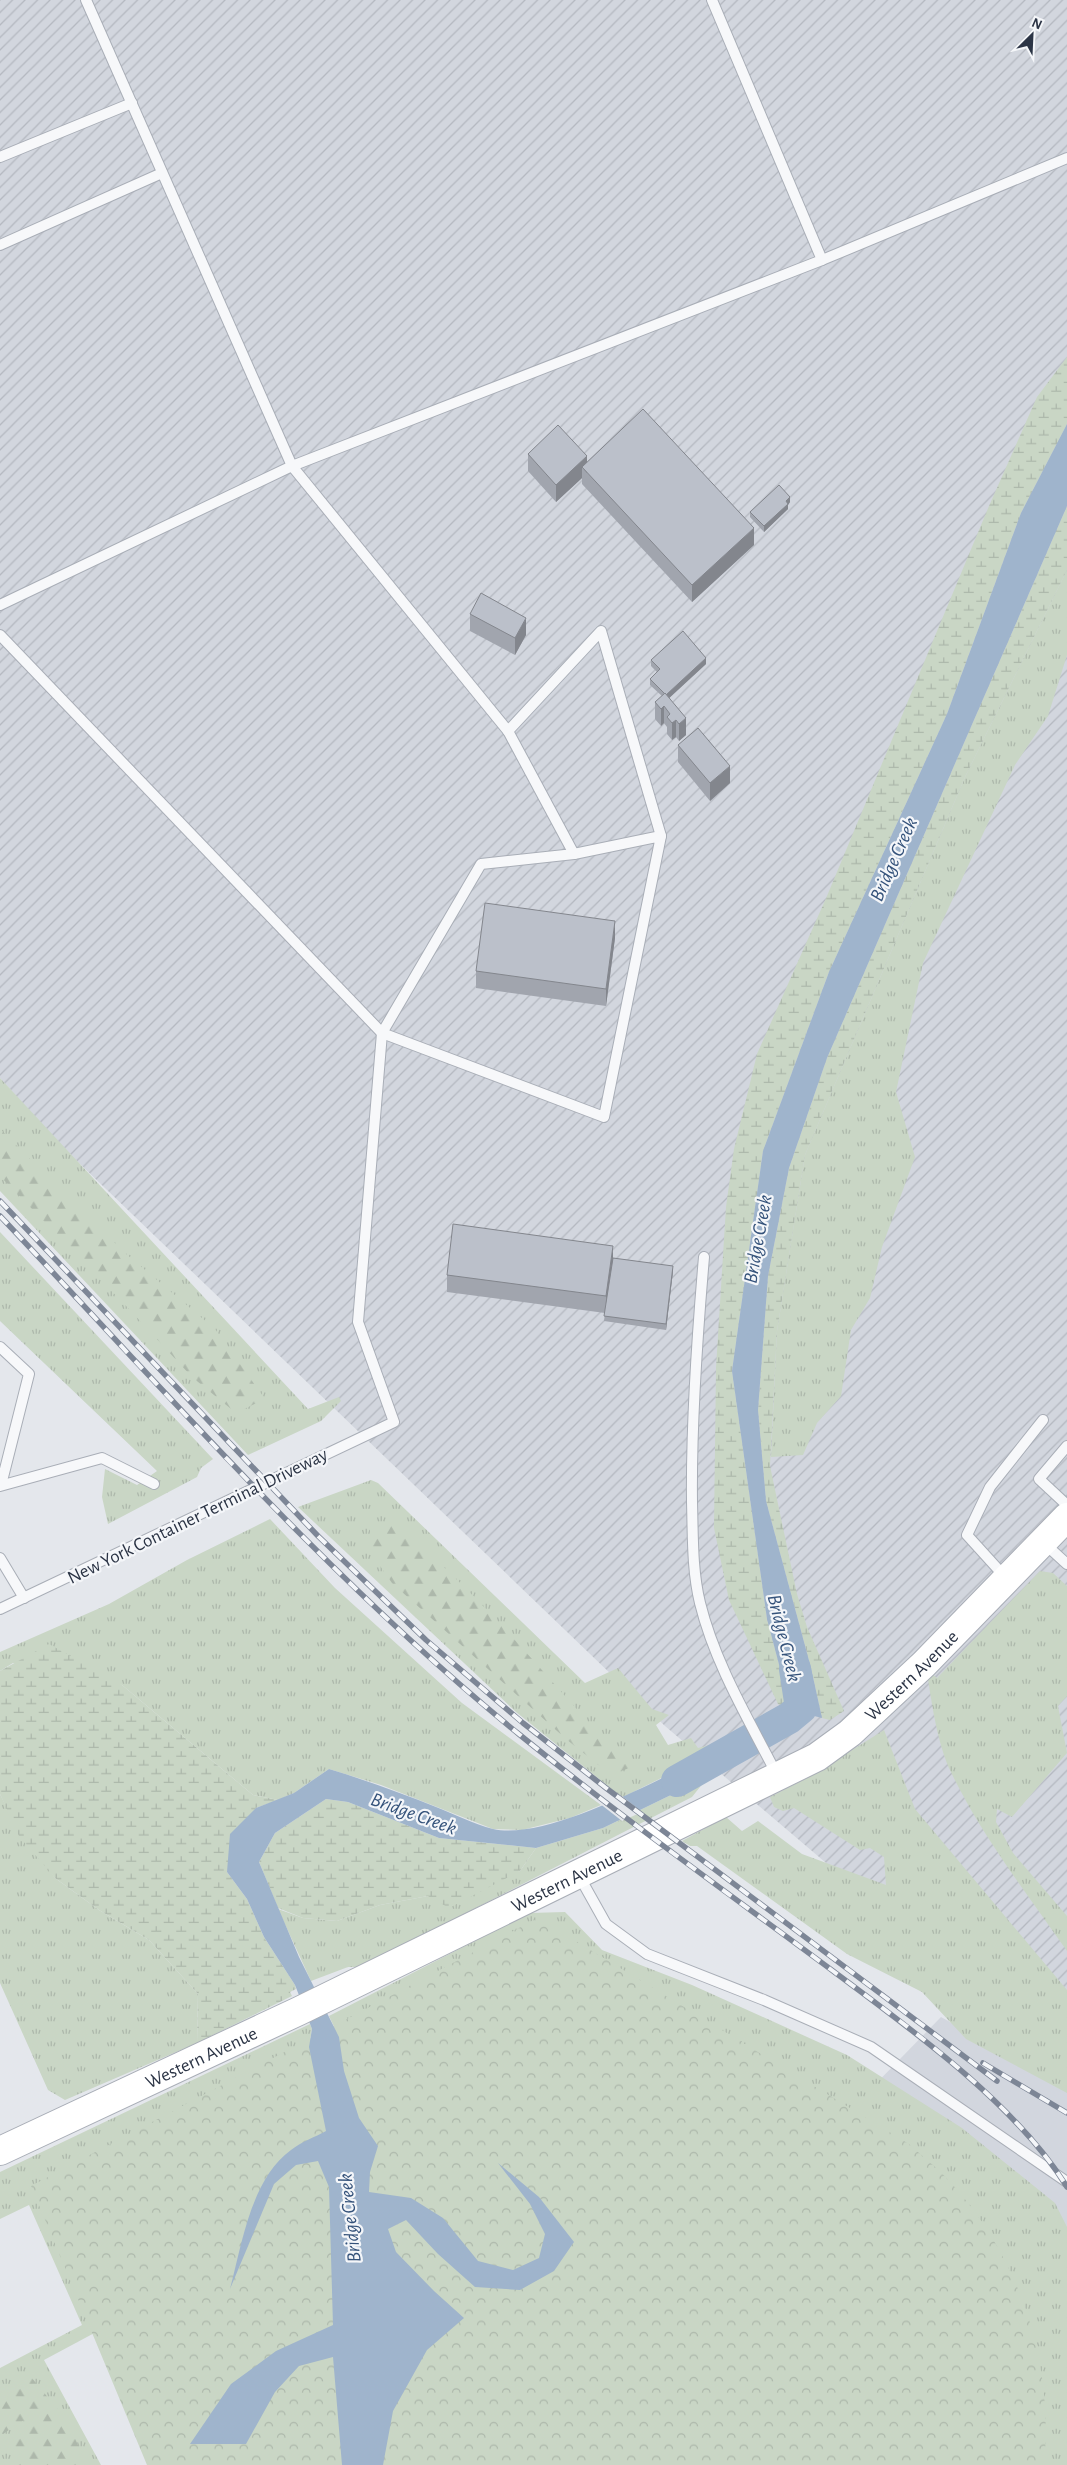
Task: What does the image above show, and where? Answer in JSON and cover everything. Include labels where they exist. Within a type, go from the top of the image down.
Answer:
[{"type":"street","name":"Western Avenue","points":[[0,2151],[299,2011],[816,1757],[850,1732],[924,1664],[1067,1517]]},
{"type":"lane","points":[[86,0],[292,466],[508,731],[574,854]]},
{"type":"lane","points":[[712,0],[822,260]]},
{"type":"lane","points":[[0,157],[132,103]]},
{"type":"lane","points":[[0,605],[292,466],[822,260],[1067,158]]},
{"type":"lane","points":[[0,245],[162,173]]},
{"type":"lane","points":[[0,636],[382,1033],[604,1117],[661,836],[601,631],[508,731]]},
{"type":"lane","points":[[382,1033],[481,864],[574,854],[661,836]]},
{"type":"lane","name":"New York Container Terminal Driveway","points":[[0,1609],[394,1422],[358,1322],[382,1033]]},
{"type":"lane","points":[[704,1257],[694,1402],[692,1478],[694,1564],[700,1603],[710,1636],[748,1718],[778,1776]]},
{"type":"lane","points":[[0,1347],[29,1374],[0,1486],[102,1458],[154,1484]]},
{"type":"lane","points":[[1007,1579],[967,1536],[990,1488],[1043,1420]]},
{"type":"lane","points":[[1067,1446],[1039,1479],[1067,1505]]},
{"type":"lane","points":[[1043,1543],[1067,1564]]},
{"type":"lane","points":[[0,1558],[24,1598]]},
{"type":"lane","points":[[578,1874],[606,1924],[647,1954],[764,2000],[871,2047],[1067,2182]]},
{"type":"shaded area","points":[[0,0],[1067,0],[1067,2047],[959,1976],[665,1726],[55,1140],[0,1078]]},
{"type":"shaded area","points":[[941,2017],[1067,2087],[1067,2300],[938,2139],[860,2100]]},
{"type":"green space","points":[[1067,357],[1067,424],[1021,513],[947,714],[829,972],[763,1151],[732,1371],[767,1619],[791,1710],[778,1704],[729,1600],[714,1528],[716,1368],[726,1207],[734,1149],[757,1054],[827,896],[989,506],[1037,397]]},
{"type":"green space","points":[[1067,506],[1067,570],[965,777],[805,1155],[777,1331],[770,1466],[797,1594],[807,1627],[844,1711],[830,1720],[822,1718],[811,1668],[766,1501],[758,1410],[768,1276],[789,1168],[827,1058]]},
{"type":"green space","points":[[1067,570],[1067,655],[1048,716],[1015,765],[923,963],[896,1092],[915,1157],[882,1247],[870,1298],[851,1330],[841,1396],[817,1423],[803,1455],[771,1457],[777,1331],[805,1155],[965,777]]},
{"type":"green space","points":[[0,1078],[308,1409],[339,1397],[341,1401],[321,1421],[248,1455],[0,1191]]},
{"type":"green space","points":[[0,1129],[125,1253],[215,1329],[265,1399],[236,1413],[192,1377],[0,1176]]},
{"type":"green space","points":[[0,1232],[213,1459],[201,1468],[197,1477],[108,1524],[102,1497],[105,1469],[137,1485],[157,1471],[0,1321]]},
{"type":"green space","points":[[371,1480],[378,1483],[585,1683],[618,1668],[652,1709],[669,1715],[656,1725],[668,1745],[691,1738],[698,1748],[725,1741],[722,1748],[623,1797],[614,1791],[516,1712],[298,1507]]},
{"type":"green space","points":[[270,1519],[335,1588],[462,1703],[601,1805],[570,1818],[522,1830],[493,1829],[381,1785],[329,1769],[294,1793],[278,1800],[253,1795],[122,1685],[13,1663],[0,1671],[0,1652],[109,1604],[187,1560]]},
{"type":"green space","points":[[390,1520],[423,1548],[485,1608],[629,1768],[611,1775],[566,1739],[392,1583],[369,1550],[370,1530]]},
{"type":"green space","points":[[1040,1571],[1053,1573],[1067,1586],[1067,1696],[1058,1706],[1067,1753],[1012,1817],[997,1809],[996,1822],[1013,1853],[1067,1916],[1067,1951],[1004,1862],[961,1792],[949,1768],[942,1747],[928,1679],[932,1674],[937,1678]]},
{"type":"green space","points":[[49,1644],[122,1685],[253,1795],[278,1800],[256,1808],[227,1872],[247,1899],[264,1937],[295,1985],[296,1989],[290,1992],[292,1996],[197,2043],[198,1994],[149,1940],[99,1910],[55,1878],[19,1836],[0,1794],[0,1671]]},
{"type":"green space","points":[[884,1730],[915,1809],[1067,1990],[1067,2093],[966,2039],[922,1992],[847,1954],[697,1846],[690,1846],[682,1841],[726,1817],[742,1831],[758,1821],[802,1854],[886,1885],[884,1857],[870,1848],[860,1850],[794,1808],[783,1811],[774,1807],[770,1797],[809,1777]]},
{"type":"green space","points":[[708,1777],[692,1797],[361,1967],[348,1967],[311,1981],[278,1909],[303,1918],[337,1921],[380,1905],[428,1896],[520,1871],[536,1848],[603,1828]]},
{"type":"green space","points":[[0,1794],[8,1810],[55,1878],[99,1910],[149,1940],[198,1994],[197,2043],[65,2100],[48,2090],[0,1983]]},
{"type":"green space","points":[[326,1799],[348,1802],[439,1838],[536,1848],[520,1871],[449,1908],[428,1896],[380,1905],[337,1921],[303,1918],[278,1908],[259,1862],[275,1833]]},
{"type":"green space","points":[[565,1912],[602,1950],[692,1985],[847,2055],[962,2128],[1055,2203],[1067,2227],[1067,2465],[944,2465],[842,2132],[339,2037],[329,2016],[529,1913]]},
{"type":"green space","points":[[538,1918],[909,2144],[948,2179],[977,2215],[997,2247],[1014,2280],[1028,2316],[1038,2352],[1044,2389],[1046,2427],[1044,2465],[147,2465],[31,2186]]},
{"type":"green space","points":[[310,2024],[312,2029],[309,2047],[100,2330],[44,2360],[101,2465],[0,2465],[0,2368],[82,2325],[29,2205],[0,2219],[0,2172]]},
{"type":"green space","points":[[31,2377],[69,2423],[86,2465],[15,2465],[8,2448],[24,2420],[0,2436],[0,2390]]},
{"type":"water","points":[[1067,424],[1067,506],[827,1058],[789,1168],[768,1276],[758,1410],[766,1501],[811,1668],[822,1718],[791,1710],[767,1619],[732,1371],[763,1151],[829,972],[947,714],[1021,513]]},
{"type":"water","points":[[722,1748],[708,1777],[603,1828],[536,1848],[439,1838],[348,1802],[326,1799],[275,1833],[259,1862],[299,1957],[339,2037],[344,2071],[359,2118],[378,2146],[370,2172],[369,2192],[411,2198],[443,2218],[478,2261],[513,2270],[539,2258],[545,2234],[530,2204],[498,2163],[539,2197],[574,2242],[554,2271],[520,2290],[475,2287],[438,2254],[406,2220],[388,2229],[396,2252],[434,2291],[464,2318],[427,2350],[393,2411],[383,2465],[342,2465],[333,2357],[299,2366],[275,2392],[246,2444],[190,2444],[231,2384],[276,2351],[333,2325],[329,2187],[318,2161],[296,2165],[274,2184],[230,2289],[250,2214],[266,2178],[277,2162],[291,2150],[326,2131],[309,2047],[312,2029],[295,1985],[264,1937],[247,1899],[227,1872],[230,1834],[256,1808],[294,1793],[329,1769],[396,1792],[486,1827],[517,1830],[545,1825],[576,1816],[609,1803]]},
{"type":"pier","points":[[620,1796],[642,1812],[622,1821],[599,1803]]},
{"type":"building","points":[[643,409],[754,528],[692,585],[582,467]]},
{"type":"building","points":[[558,425],[587,456],[556,485],[528,454]]},
{"type":"building","points":[[779,485],[790,497],[786,501],[788,504],[764,526],[750,512]]},
{"type":"building","points":[[481,593],[526,618],[515,638],[470,614]]},
{"type":"building","points":[[683,631],[706,658],[666,695],[650,679],[660,669],[651,660]]},
{"type":"building","points":[[665,693],[686,718],[679,724],[676,720],[672,723],[667,717],[670,714],[664,706],[661,709],[655,702]]},
{"type":"building","points":[[698,728],[730,766],[710,783],[678,745]]},
{"type":"building","points":[[485,903],[615,921],[606,989],[476,971]]},
{"type":"building","points":[[453,1224],[613,1246],[606,1296],[447,1275]]},
{"type":"building","points":[[613,1258],[673,1266],[666,1324],[604,1316]]},
{"type":"waterway","name":"Bridge Creek","points":[[677,1781],[789,1718],[801,1708],[795,1669]]},
{"type":"railway","points":[[0,1201],[318,1536],[426,1640],[523,1723],[606,1788],[997,2081]]},
{"type":"railway","points":[[0,1216],[188,1418],[316,1550],[450,1676],[597,1796],[928,2043],[991,2097],[1020,2126],[1046,2156],[1067,2187]]},
{"type":"railway","points":[[983,2063],[1067,2113]]}]
